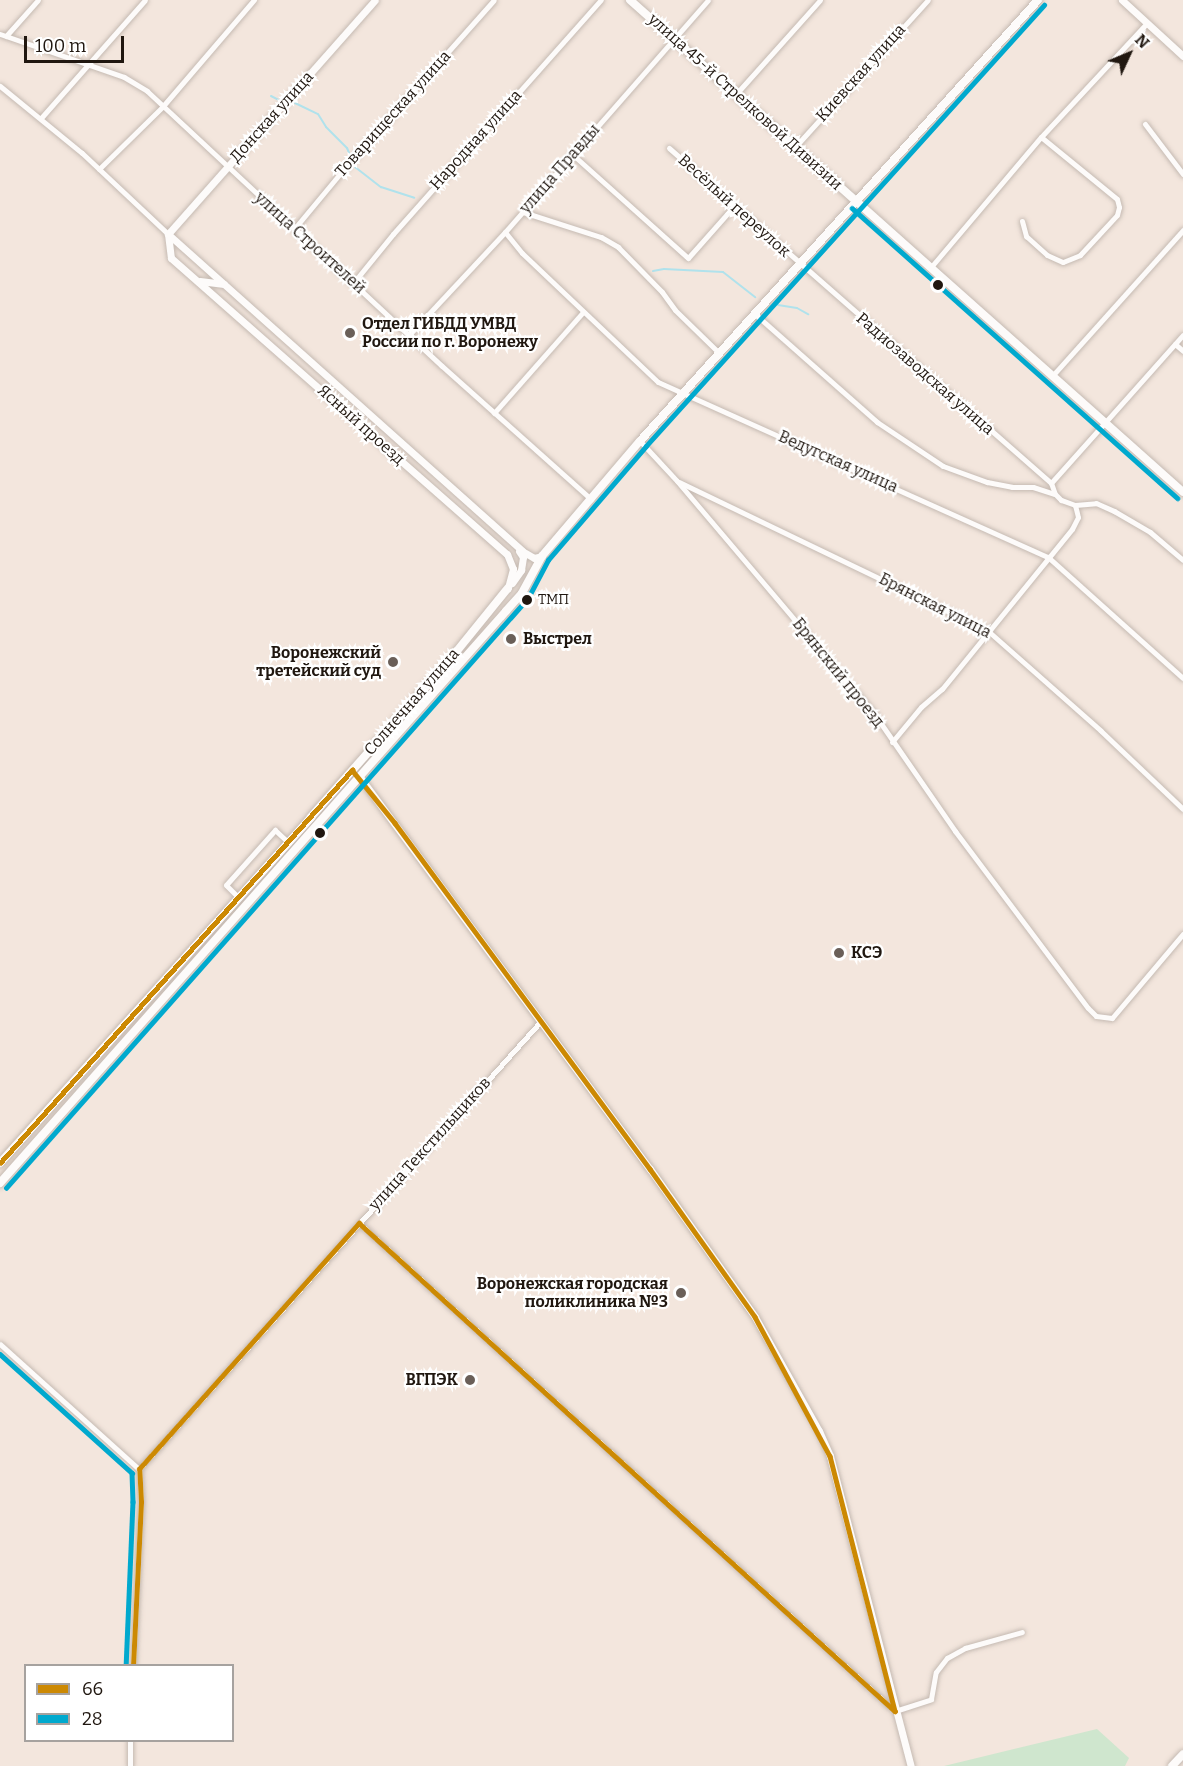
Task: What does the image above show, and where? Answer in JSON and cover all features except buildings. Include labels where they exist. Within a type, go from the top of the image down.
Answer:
[{"type":"main road","name":"улица 45-й Стрелковой Дивизии","points":[[630,0],[1183,492]]},
{"type":"main road","name":"Солнечная улица","points":[[0,1163],[238,897],[356,773],[522,592],[542,556],[639,441],[1038,0]]},
{"type":"main road","name":"Солнечная улица","points":[[0,1183],[356,773],[508,588]]},
{"type":"main road","points":[[1172,1766],[1183,1754]]},
{"type":"street","points":[[3,35],[38,0]]},
{"type":"street","points":[[41,118],[145,0]]},
{"type":"street","points":[[99,169],[163,106],[254,0]]},
{"type":"street","name":"Донская улица","points":[[168,234],[375,0]]},
{"type":"street","name":"Товарищеская улица","points":[[294,229],[343,170],[494,0]]},
{"type":"street","name":"Народная улица","points":[[354,282],[393,234],[601,0]]},
{"type":"street","name":"улица Правды","points":[[409,335],[523,212],[708,0]]},
{"type":"street","points":[[736,94],[820,0]]},
{"type":"street","name":"Киевская улица","points":[[795,147],[928,0]]},
{"type":"street","points":[[1122,0],[1182,52]]},
{"type":"street","points":[[931,267],[1041,137],[1147,23]]},
{"type":"street","name":"улица Строителей","points":[[3,35],[124,77],[147,91],[227,168],[591,499]]},
{"type":"street","name":"Ясный проезд","points":[[0,86],[41,118],[99,169],[168,234],[517,547],[528,556],[542,556]]},
{"type":"street","points":[[1145,124],[1183,174]]},
{"type":"street","points":[[1022,221],[1026,237],[1047,255],[1063,262],[1080,255],[1117,215],[1119,207],[1117,199],[1041,137]]},
{"type":"street","name":"Весёлый переулок","points":[[669,148],[800,264]]},
{"type":"street","points":[[572,154],[688,258],[734,206]]},
{"type":"street","points":[[523,212],[601,237],[618,248],[662,292],[675,310],[719,353]]},
{"type":"street","points":[[1053,375],[1183,230]]},
{"type":"street","name":"Ведугская улица","points":[[505,232],[522,253],[650,375],[684,393],[1048,557],[1183,678]]},
{"type":"street","name":"Ясный проезд","points":[[168,234],[171,258],[200,281],[507,554],[513,569],[508,588]]},
{"type":"street","name":"Радиозаводская улица","points":[[800,264],[1051,483]]},
{"type":"street","points":[[200,281],[225,284]]},
{"type":"street","points":[[494,413],[583,312]]},
{"type":"street","points":[[755,314],[877,422],[944,466],[987,482],[1012,487],[1033,487],[1054,494],[1061,500],[1075,505],[1096,503],[1150,532],[1183,560]]},
{"type":"street","points":[[1054,494],[1051,483],[1183,335]]},
{"type":"street","points":[[1175,344],[1183,351]]},
{"type":"street","name":"Брянский проезд","points":[[639,441],[677,481],[873,712],[892,742],[1021,918],[1096,1016],[1112,1018],[1183,934]]},
{"type":"street","name":"Брянская улица","points":[[677,481],[987,630],[1092,723],[1183,809]]},
{"type":"street","points":[[892,742],[921,707],[942,688],[987,630],[1072,529],[1078,517],[1075,505]]},
{"type":"street","points":[[508,588],[521,570],[523,557],[517,547]]},
{"type":"street","points":[[356,773],[541,1021],[755,1317],[819,1431],[832,1464],[911,1766]]},
{"type":"street","points":[[238,897],[226,885],[275,830],[289,843]]},
{"type":"street","name":"улица Текстильщиков","points":[[139,1469],[541,1021]]},
{"type":"street","points":[[359,1223],[896,1711]]},
{"type":"street","points":[[0,1344],[139,1469],[141,1502],[133,1664]]},
{"type":"street","points":[[896,1711],[931,1699],[936,1672],[947,1658],[965,1648],[1022,1632]]},
{"type":"street","points":[[130,1742],[130,1766]]},
{"type":"green space","points":[[1097,1729],[1129,1758],[1125,1766],[944,1766]]},
{"type":"waterway","points":[[271,96],[279,100]]},
{"type":"waterway","points":[[295,103],[318,114],[326,127],[347,148],[355,167],[381,187],[414,198]]},
{"type":"waterway","points":[[653,271],[664,269],[723,272],[755,297]]},
{"type":"waterway","points":[[778,305],[797,308],[808,314]]},
{"type":"transit line","name":"28","points":[[6,1188],[528,598],[548,560],[646,446],[1044,5]]},
{"type":"transit line","name":"28","points":[[852,208],[1178,498]]},
{"type":"transit line","name":"66","points":[[0,1163],[352,770],[395,823],[650,1169],[755,1317],[830,1456],[895,1711]]},
{"type":"transit line","name":"66","points":[[359,1223],[895,1711]]},
{"type":"transit line","name":"66","points":[[133,1664],[141,1502],[139,1469],[359,1223]]},
{"type":"transit line","name":"28","points":[[0,1354],[132,1473],[133,1502],[126,1664]]},
{"type":"place","name":"Отдел ГИБДД УМВД России по г. Воронежу","points":[[350,333]]},
{"type":"place","name":"ТМП","points":[[527,600]]},
{"type":"place","name":"Выстрел","points":[[511,639]]},
{"type":"place","name":"Воронежский третейский суд","points":[[393,662]]},
{"type":"place","name":"КСЭ","points":[[839,953]]},
{"type":"place","name":"Воронежская городская поликлиника №3","points":[[681,1293]]},
{"type":"place","name":"ВГПЭК","points":[[470,1380]]}]
